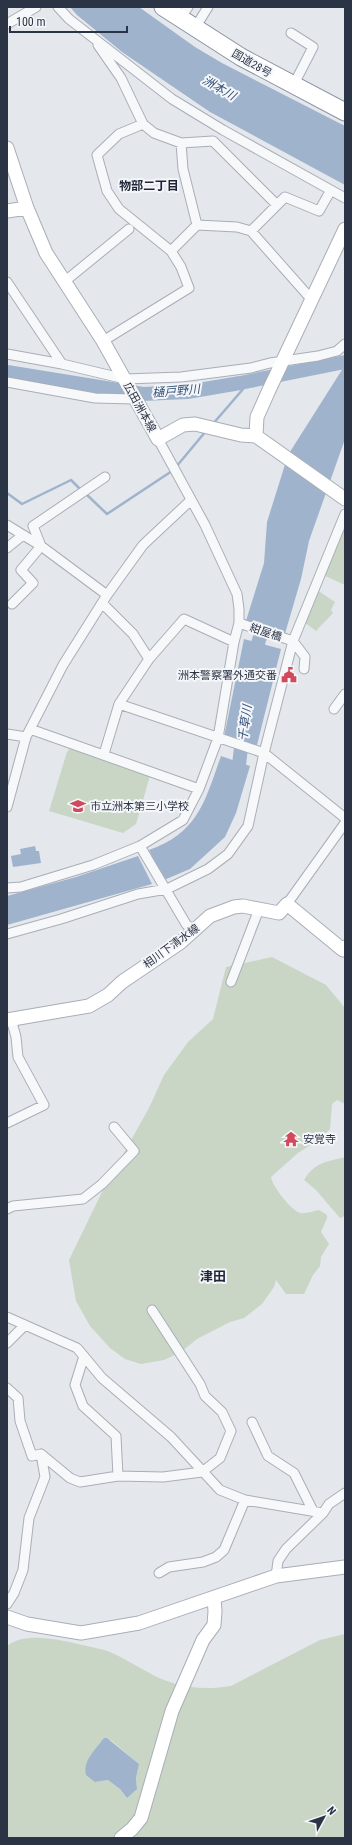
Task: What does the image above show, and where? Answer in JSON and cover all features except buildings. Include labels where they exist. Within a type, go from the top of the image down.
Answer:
[{"type":"highway","name":"国道28号","points":[[163,7],[184,13],[195,28],[241,57],[293,86],[345,112]]},
{"type":"main road","name":"広田洲本線","points":[[7,148],[27,208],[46,253],[102,341],[158,439],[183,424],[195,424],[241,435],[256,436],[345,500]]},
{"type":"main road","points":[[7,211],[27,208]]},
{"type":"main road","points":[[256,436],[257,417],[345,229]]},
{"type":"main road","points":[[287,904],[344,949]]},
{"type":"main road","name":"相川下清水線","points":[[9,1020],[89,1006],[108,995],[122,982],[181,942],[210,916],[234,907],[243,906],[279,913],[287,904]]},
{"type":"main road","points":[[7,1617],[27,1624],[80,1633],[139,1623],[276,1576],[345,1567]]},
{"type":"main road","points":[[121,1838],[132,1829],[141,1818],[172,1711],[203,1640],[214,1625],[214,1598]]},
{"type":"street","points":[[7,24],[36,7]]},
{"type":"street","points":[[58,7],[69,19],[172,99],[223,130],[345,198]]},
{"type":"street","points":[[195,28],[208,7]]},
{"type":"street","points":[[291,33],[313,47],[293,86]]},
{"type":"street","points":[[93,38],[121,78],[144,124],[154,133],[181,143],[213,141],[277,205]]},
{"type":"street","points":[[102,341],[189,288],[171,251],[119,209],[108,191],[97,155],[119,134],[144,124]]},
{"type":"street","points":[[181,143],[183,169],[197,225]]},
{"type":"street","points":[[251,231],[285,197],[319,211],[330,190]]},
{"type":"street","points":[[171,251],[197,225],[237,228],[251,231],[312,300]]},
{"type":"street","points":[[64,282],[129,229]]},
{"type":"street","points":[[7,282],[62,364]]},
{"type":"street","points":[[7,354],[62,364],[124,379],[181,377],[251,368],[338,351],[345,344]]},
{"type":"street","points":[[7,382],[95,398],[134,399]]},
{"type":"street","points":[[7,888],[21,887],[93,865],[140,846],[183,820],[199,789],[218,738],[234,642],[239,623],[237,594],[208,532],[158,439]]},
{"type":"street","points":[[41,546],[33,526],[105,477]]},
{"type":"street","points":[[7,807],[28,733],[63,665],[104,599],[143,545],[191,500]]},
{"type":"street","points":[[7,934],[61,919],[138,894],[167,889],[208,869],[228,854],[248,826],[264,753],[293,641],[345,514]]},
{"type":"street","points":[[7,525],[41,546],[104,599],[133,634],[149,659]]},
{"type":"street","points":[[7,548],[23,535]]},
{"type":"street","points":[[12,604],[33,583],[21,570],[41,546]]},
{"type":"street","points":[[104,754],[119,704],[149,659],[184,619],[234,642]]},
{"type":"street","name":"紺屋橋","points":[[239,623],[293,641]]},
{"type":"street","points":[[293,641],[305,657],[304,669]]},
{"type":"street","points":[[334,709],[345,694]]},
{"type":"street","points":[[119,704],[264,753],[345,818]]},
{"type":"street","points":[[7,734],[28,733],[104,754],[199,789]]},
{"type":"street","points":[[287,904],[345,823]]},
{"type":"street","points":[[140,846],[167,889],[186,924],[193,931]]},
{"type":"street","points":[[231,982],[259,909]]},
{"type":"street","points":[[7,1123],[44,1105],[18,1057],[16,1037],[9,1020]]},
{"type":"street","points":[[7,1209],[12,1206],[85,1198],[102,1184],[134,1151],[114,1127]]},
{"type":"street","points":[[41,1454],[70,1478],[80,1482],[118,1476],[163,1477],[202,1472],[220,1458],[231,1431],[222,1412],[205,1396],[200,1384],[152,1310]]},
{"type":"street","points":[[7,1317],[77,1348],[102,1378],[171,1437],[220,1490],[245,1500],[324,1513]]},
{"type":"street","points":[[7,1343],[25,1325]]},
{"type":"street","points":[[84,1356],[75,1385],[83,1406],[116,1436],[118,1476]]},
{"type":"street","points":[[7,1388],[18,1398],[20,1421],[32,1456],[41,1454]]},
{"type":"street","points":[[252,1422],[268,1456],[294,1473],[313,1511]]},
{"type":"street","points":[[7,1604],[14,1593],[22,1570],[29,1518],[45,1477],[41,1454]]},
{"type":"street","points":[[276,1576],[278,1561],[286,1549],[324,1513],[329,1504],[345,1493]]},
{"type":"street","points":[[159,1573],[168,1567],[203,1562],[216,1557],[224,1550],[245,1500]]},
{"type":"green space","points":[[345,521],[345,585],[323,575]]},
{"type":"green space","points":[[317,590],[335,602],[331,610],[333,613],[316,631],[304,622]]},
{"type":"green space","points":[[70,748],[150,776],[136,824],[123,833],[49,811],[67,752]]},
{"type":"green space","points":[[272,957],[326,985],[345,1008],[345,1104],[337,1100],[332,1104],[330,1129],[320,1139],[298,1153],[271,1177],[278,1192],[296,1211],[300,1213],[307,1213],[319,1210],[327,1215],[321,1232],[329,1244],[321,1257],[320,1266],[313,1275],[304,1294],[286,1294],[276,1280],[274,1287],[262,1304],[244,1318],[230,1322],[197,1339],[181,1352],[164,1360],[141,1364],[125,1359],[110,1348],[90,1326],[76,1301],[69,1260],[102,1192],[149,1108],[164,1075],[188,1042],[213,1019],[226,967]]},
{"type":"green space","points":[[345,1157],[345,1216],[340,1218],[316,1190],[304,1180],[317,1166]]},
{"type":"green space","points":[[345,1634],[345,1838],[7,1838],[7,1646],[15,1641],[35,1638],[46,1638],[68,1642],[110,1652],[151,1674],[176,1684],[196,1688],[217,1688],[231,1686],[320,1640]],"holes":[[[106,1738],[112,1741],[139,1764],[136,1778],[137,1786],[127,1798],[120,1789],[108,1780],[95,1782],[93,1753]]]},
{"type":"water","name":"洲本川","points":[[70,7],[139,7],[195,47],[222,63],[345,126],[345,185],[210,112],[122,52],[77,15]]},
{"type":"water","points":[[345,365],[345,439],[309,541],[301,579],[284,637],[245,624],[264,563],[267,522],[288,455]]},
{"type":"water","points":[[244,639],[281,649],[256,749],[224,737]]},
{"type":"water","points":[[221,756],[250,766],[236,813],[225,837],[190,869],[164,880],[149,850],[166,843],[189,825],[204,801]]},
{"type":"water","points":[[35,846],[36,851],[39,851],[41,863],[13,867],[11,856],[21,854],[20,849]]},
{"type":"water","points":[[138,856],[152,884],[7,925],[7,896],[76,877]]},
{"type":"water","points":[[104,1738],[107,1738],[139,1764],[136,1778],[137,1789],[127,1798],[120,1789],[108,1780],[95,1782],[86,1775],[85,1770],[88,1760]]},
{"type":"waterway","name":"樋戸野川","points":[[7,372],[143,394],[187,392],[345,362]]},
{"type":"waterway","points":[[212,425],[250,381]]},
{"type":"waterway","points":[[176,467],[206,431]]},
{"type":"waterway","points":[[85,493],[107,514],[172,471]]},
{"type":"waterway","points":[[7,493],[22,504],[71,480],[81,490]]},
{"type":"waterway","name":"千草川","points":[[253,660],[266,617]]},
{"type":"waterway","name":"千草川","points":[[237,781],[243,731]]},
{"type":"place","name":"洲本警察署外通交番","points":[[289,675]]},
{"type":"place","name":"市立洲本第三小学校","points":[[78,806]]},
{"type":"place","name":"安覚寺","points":[[291,1139]]},
{"type":"district","name":"物部二丁目","points":[[149,186]]},
{"type":"district","name":"津田","points":[[213,1276]]}]
